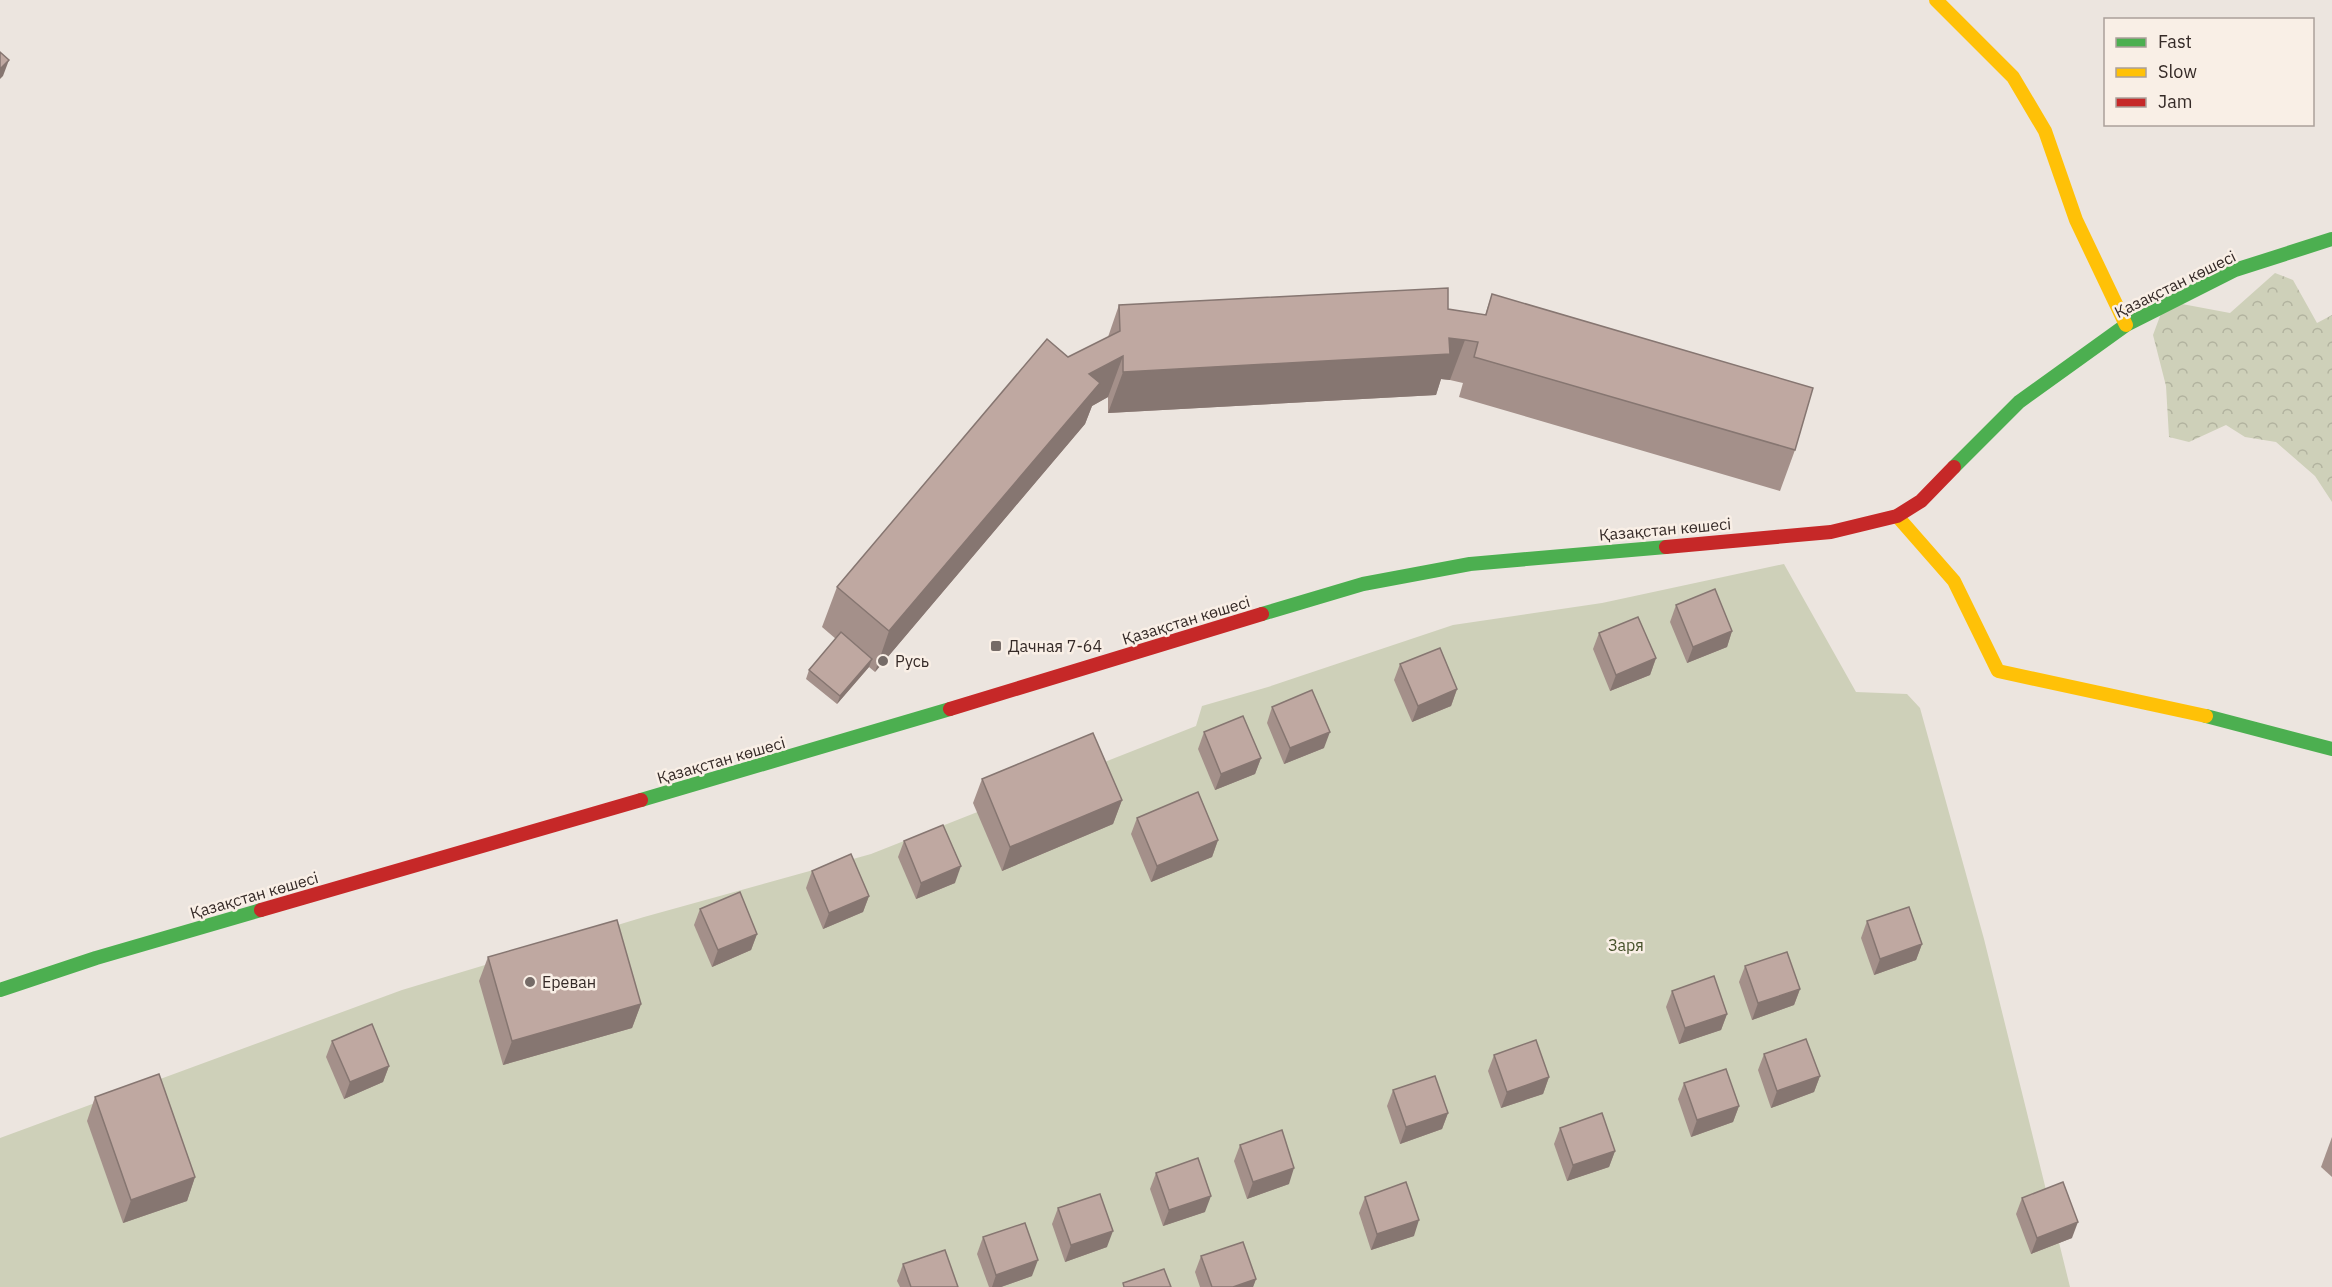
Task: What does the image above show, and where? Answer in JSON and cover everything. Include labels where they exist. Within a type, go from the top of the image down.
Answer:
[{"type":"street","points":[[1936,0],[2013,77],[2045,131],[2076,220],[2126,325]]},
{"type":"street","name":"Қазақстан көшесі","points":[[0,990],[118,952],[757,766],[1363,584],[1470,564],[1831,532],[1897,516],[1921,501],[2019,402],[2126,325],[2235,270],[2332,238]]},
{"type":"street","points":[[1897,516],[1954,581],[1998,671],[2255,727],[2332,749]]},
{"type":"green space","points":[[2275,273],[2293,280],[2317,323],[2332,315],[2332,502],[2315,476],[2276,442],[2245,437],[2226,425],[2189,442],[2169,437],[2166,386],[2153,335],[2163,308],[2182,304],[2230,313]]},
{"type":"green space","name":"Заря","points":[[1784,564],[1856,692],[1907,694],[1920,708],[1984,939],[2070,1287],[0,1287],[0,1138],[402,990],[644,917],[871,854],[1196,726],[1202,706],[1268,687],[1453,625],[1602,603]]},
{"type":"building","points":[[0,52],[9,60],[0,69]]},
{"type":"building","points":[[1448,288],[1448,309],[1486,315],[1492,294],[1813,388],[1795,450],[1474,357],[1478,342],[1465,340],[1449,338],[1450,354],[1123,372],[1123,356],[1089,374],[1100,383],[889,631],[837,587],[1047,339],[1068,357],[1120,331],[1119,305]]},
{"type":"building","points":[[1715,589],[1732,631],[1693,647],[1676,605]]},
{"type":"building","points":[[1638,617],[1656,658],[1616,675],[1599,633]]},
{"type":"building","points":[[841,632],[872,659],[840,696],[809,670]]},
{"type":"building","points":[[1440,648],[1457,689],[1418,706],[1400,664]]},
{"type":"building","points":[[1312,690],[1330,732],[1290,748],[1272,707]]},
{"type":"building","points":[[1243,716],[1261,758],[1221,774],[1204,732]]},
{"type":"building","points":[[1093,733],[1122,800],[1010,847],[982,779]]},
{"type":"building","points":[[1198,792],[1218,840],[1157,866],[1137,818]]},
{"type":"building","points":[[943,825],[961,866],[921,883],[904,841]]},
{"type":"building","points":[[851,854],[869,896],[829,913],[812,871]]},
{"type":"building","points":[[740,892],[757,934],[718,950],[700,909]]},
{"type":"building","points":[[1909,907],[1922,944],[1880,959],[1867,921]]},
{"type":"building","points":[[617,920],[641,1004],[512,1041],[488,957]]},
{"type":"building","points":[[1787,952],[1800,989],[1758,1003],[1745,966]]},
{"type":"building","points":[[1714,976],[1727,1014],[1685,1028],[1672,991]]},
{"type":"building","points":[[372,1024],[389,1066],[350,1082],[332,1041]]},
{"type":"building","points":[[1806,1039],[1820,1076],[1777,1091],[1764,1054]]},
{"type":"building","points":[[1536,1040],[1549,1077],[1507,1092],[1494,1055]]},
{"type":"building","points":[[1726,1069],[1739,1106],[1697,1120],[1684,1083]]},
{"type":"building","points":[[159,1074],[195,1177],[131,1200],[95,1097]]},
{"type":"building","points":[[1435,1076],[1448,1113],[1406,1127],[1393,1090]]},
{"type":"building","points":[[1602,1113],[1615,1151],[1573,1165],[1560,1128]]},
{"type":"building","points":[[1282,1130],[1294,1168],[1253,1182],[1240,1145]]},
{"type":"building","points":[[1198,1158],[1211,1196],[1169,1210],[1156,1173]]},
{"type":"building","points":[[1406,1182],[1419,1220],[1377,1234],[1365,1197]]},
{"type":"building","points":[[2063,1182],[2078,1222],[2037,1238],[2022,1198]]},
{"type":"building","points":[[1100,1194],[1113,1231],[1071,1245],[1058,1208]]},
{"type":"building","points":[[1025,1223],[1038,1260],[996,1275],[983,1237]]},
{"type":"building","points":[[1243,1242],[1256,1279],[1233,1287],[1212,1287],[1201,1256]]},
{"type":"building","points":[[945,1250],[958,1287],[911,1287],[903,1264]]},
{"type":"building","points":[[1164,1269],[1171,1287],[1124,1287],[1123,1283]]},
{"type":"traffic: fast","points":[[1954,467],[2019,402],[2126,325],[2235,270],[2332,239]]},
{"type":"traffic: fast","points":[[1262,614],[1363,584],[1470,564],[1666,547]]},
{"type":"traffic: fast","points":[[641,800],[950,709]]},
{"type":"traffic: fast","points":[[2206,716],[2332,749]]},
{"type":"traffic: fast","points":[[0,990],[96,958],[261,910]]},
{"type":"traffic: slow","points":[[1936,0],[2013,77],[2045,131],[2076,220],[2126,325]]},
{"type":"traffic: slow","points":[[1897,516],[1954,581],[1998,671],[2206,716]]},
{"type":"traffic: jam","points":[[1666,547],[1831,532],[1897,516],[1921,501],[1954,467]]},
{"type":"traffic: jam","points":[[950,709],[1262,614]]},
{"type":"traffic: jam","points":[[261,910],[641,800]]},
{"type":"place","name":"Дачная 7-64","points":[[996,646]]},
{"type":"place","name":"Русь","points":[[883,661]]},
{"type":"place","name":"Ереван","points":[[530,982]]}]
